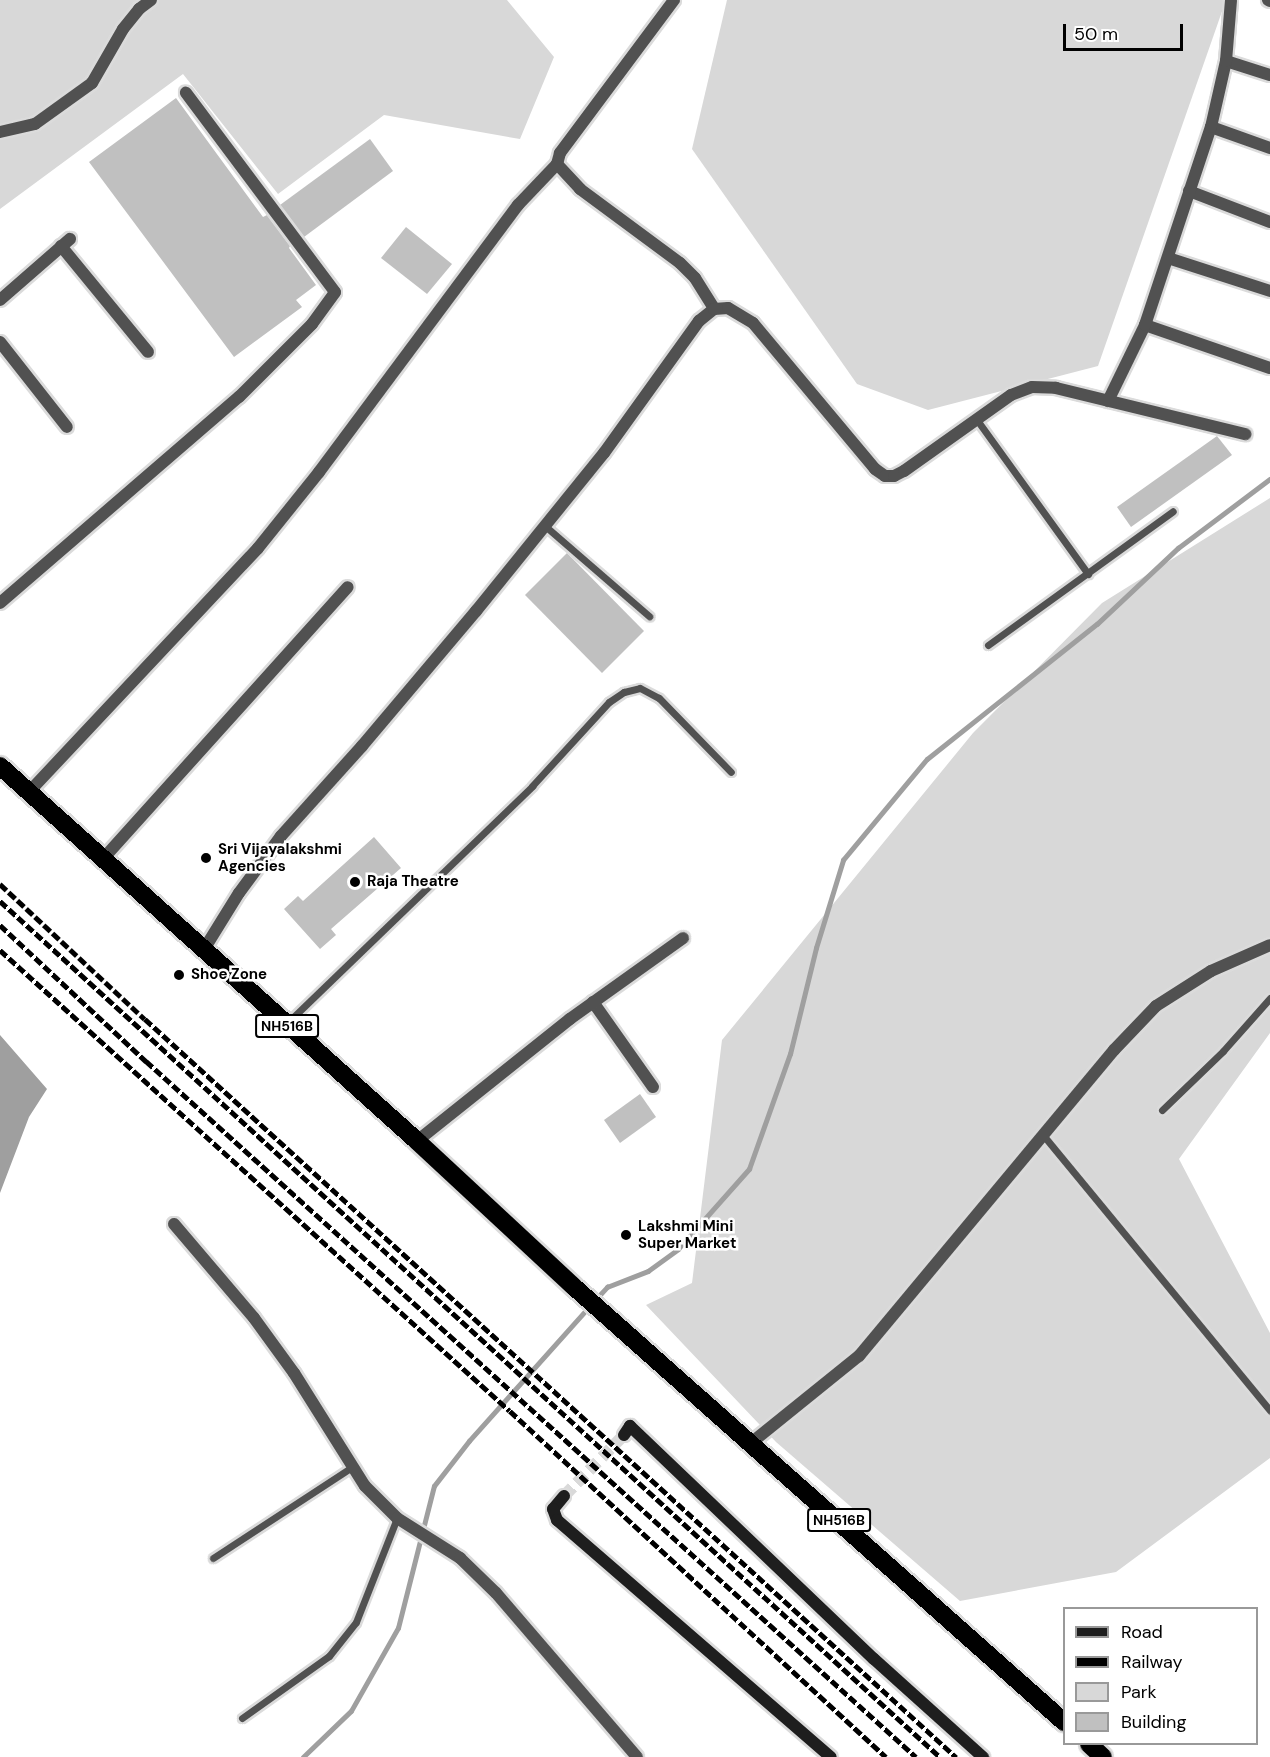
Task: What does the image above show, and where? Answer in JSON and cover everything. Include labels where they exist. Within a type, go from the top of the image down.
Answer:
[{"type":"highway","name":"NH516B","points":[[0,766],[203,951],[417,1141],[573,1286],[1063,1720]]},
{"type":"highway","points":[[1091,1745],[1104,1757]]},
{"type":"street","points":[[0,132],[35,124],[92,83],[123,29],[139,9],[151,0]]},
{"type":"street","points":[[28,793],[258,548],[318,472],[518,205],[557,164],[560,153],[674,0]]},
{"type":"street","points":[[1108,401],[1145,325],[1211,127],[1226,61],[1231,0]]},
{"type":"street","points":[[1226,61],[1270,75]]},
{"type":"street","points":[[0,603],[239,397],[312,324],[335,292],[186,93]]},
{"type":"street","points":[[1211,127],[1270,148]]},
{"type":"street","points":[[557,164],[580,189],[680,263],[694,278],[714,309]]},
{"type":"street","points":[[1189,191],[1270,222]]},
{"type":"street","points":[[0,300],[65,243],[148,352]]},
{"type":"street","points":[[1168,258],[1270,291]]},
{"type":"street","points":[[203,951],[239,893],[281,836],[362,746],[545,526],[604,453],[699,321],[714,309],[728,308],[753,323],[875,469],[885,476],[894,476],[904,471],[1011,395],[1032,387],[1056,388],[1245,434]]},
{"type":"street","points":[[1145,325],[1270,368]]},
{"type":"street","points":[[0,342],[67,427]]},
{"type":"street","points":[[102,860],[348,587]]},
{"type":"street","points":[[417,1141],[487,1083],[593,1002],[683,938]]},
{"type":"street","points":[[751,1443],[859,1356],[912,1296],[1114,1050],[1156,1006],[1211,971],[1270,945]]},
{"type":"street","points":[[593,1002],[653,1087]]},
{"type":"street","points":[[174,1224],[254,1318],[294,1373],[365,1486],[397,1518],[460,1558],[496,1593],[637,1757]]},
{"type":"street","points":[[624,1435],[630,1426],[866,1651],[983,1757]]},
{"type":"street","points":[[564,1496],[553,1509],[557,1520],[831,1757]]},
{"type":"lane","points":[[977,420],[1088,574]]},
{"type":"lane","points":[[988,645],[1173,511]]},
{"type":"lane","points":[[545,526],[650,616]]},
{"type":"lane","points":[[286,1024],[532,786],[609,702],[624,692],[640,688],[659,698],[731,772]]},
{"type":"lane","points":[[1162,1110],[1239,1035],[1270,998]]},
{"type":"lane","points":[[1042,1135],[1270,1410]]},
{"type":"lane","points":[[213,1558],[352,1467]]},
{"type":"lane","points":[[242,1718],[329,1656],[356,1622],[397,1518]]},
{"type":"green space","points":[[0,0],[507,0],[554,57],[520,139],[384,115],[278,194],[183,74],[0,209]]},
{"type":"green space","points":[[727,0],[1226,0],[1098,366],[928,410],[857,384],[692,149]]},
{"type":"green space","points":[[1270,498],[1270,1033],[1179,1159],[1270,1333],[1270,1458],[1116,1572],[960,1601],[776,1442],[646,1305],[692,1283],[722,1040],[973,733],[1102,603]]},
{"type":"shaded area","points":[[0,1035],[47,1089],[29,1117],[0,1193]]},
{"type":"building","points":[[176,98],[263,217],[267,215],[316,285],[296,300],[302,307],[234,357],[89,162]]},
{"type":"building","points":[[370,139],[393,171],[304,237],[280,205]]},
{"type":"building","points":[[406,227],[452,264],[427,294],[381,258]]},
{"type":"building","points":[[1217,436],[1232,455],[1131,527],[1117,507]]},
{"type":"building","points":[[567,553],[644,631],[602,673],[525,595]]},
{"type":"building","name":"Raja Theatre","points":[[374,837],[401,868],[331,929],[336,935],[320,949],[284,909],[298,896],[303,901]]},
{"type":"building","points":[[640,1094],[656,1117],[620,1143],[604,1120]]},
{"type":"waterway","points":[[595,1300],[607,1287],[648,1271],[678,1249],[749,1169],[790,1054],[816,948],[843,860],[927,759],[1097,624],[1178,548],[1270,479]]},
{"type":"waterway","points":[[303,1757],[351,1711],[398,1628],[434,1486],[469,1441],[589,1307]]},
{"type":"tunnel","points":[[564,1496],[624,1435]]},
{"type":"railway","points":[[0,884],[145,1019],[956,1757]]},
{"type":"railway","points":[[0,901],[940,1757]]},
{"type":"railway","points":[[0,925],[146,1061],[916,1757]]},
{"type":"railway","points":[[0,950],[510,1411],[886,1757]]},
{"type":"place","name":"Sri Vijayalakshmi Agencies","points":[[206,858]]},
{"type":"place","name":"Raja Theatre","points":[[355,882]]},
{"type":"place","name":"Shoe Zone","points":[[179,975]]},
{"type":"place","name":"Lakshmi Mini Super Market","points":[[626,1235]]}]
